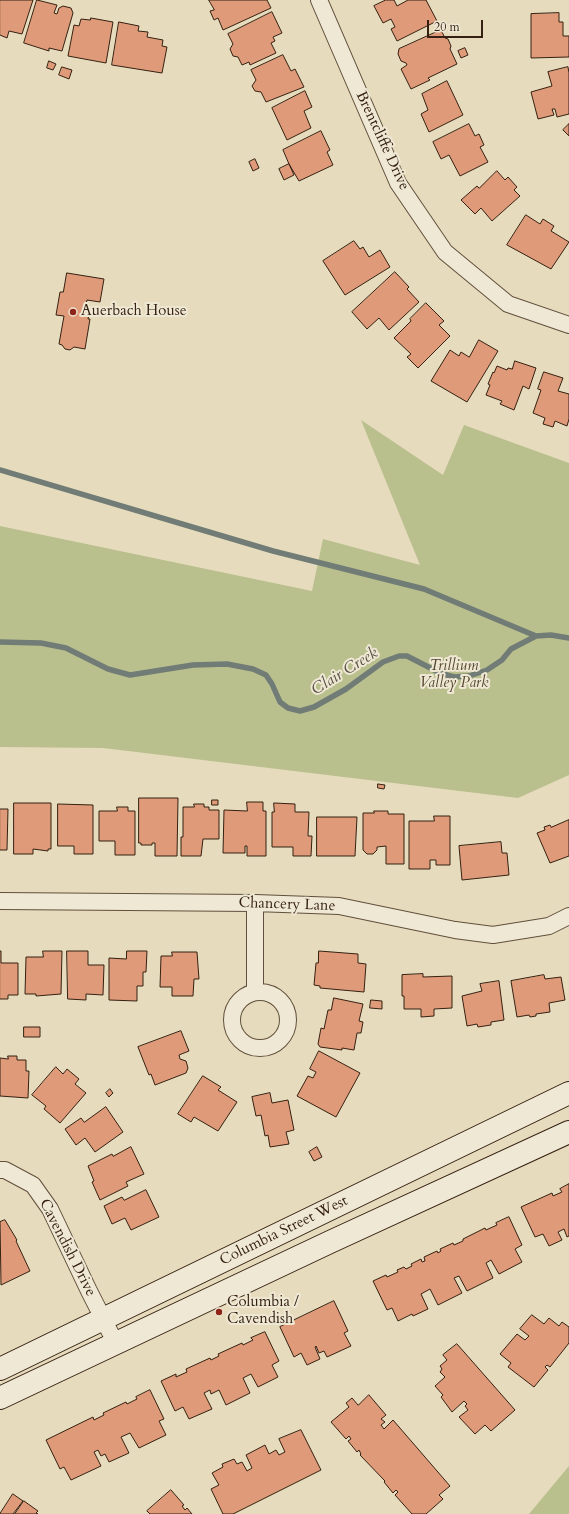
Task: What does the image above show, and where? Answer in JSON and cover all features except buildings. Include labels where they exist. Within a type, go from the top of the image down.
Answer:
[{"type":"main road","name":"Columbia Street West","points":[[0,1369],[569,1093]]},
{"type":"main road","name":"Columbia Street West","points":[[0,1398],[330,1242],[569,1132]]},
{"type":"street","name":"Brentcliffe Drive","points":[[319,0],[398,183],[445,252],[508,304],[569,326]]},
{"type":"street","name":"Chancery Lane","points":[[0,901],[255,903],[339,906],[456,930],[493,935],[549,926],[569,916]]},
{"type":"street","points":[[255,903],[256,992]]},
{"type":"street","name":"Cavendish Drive","points":[[0,1170],[5,1170],[33,1185],[50,1209],[116,1344]]},
{"type":"green space","name":"Trillium Valley Park","points":[[361,420],[443,475],[464,425],[569,463],[569,775],[518,798],[103,748],[0,747],[0,526],[312,591],[323,539],[420,565]]},
{"type":"green space","points":[[569,1466],[569,1514],[529,1514]]},
{"type":"waterway","points":[[0,470],[273,551],[424,589],[536,636]]},
{"type":"waterway","name":"Clair Creek","points":[[0,642],[41,643],[66,648],[108,669],[130,675],[193,665],[227,664],[253,669],[266,675],[280,702],[288,708],[300,711],[314,707],[346,689],[383,662],[399,656],[407,656],[440,673],[454,677],[469,676],[487,670],[502,660],[511,649],[536,636],[551,635],[569,638]]},
{"type":"place","name":"Auerbach House","points":[[73,312]]},
{"type":"place","name":"Columbia / Cavendish","points":[[219,1312]]}]
